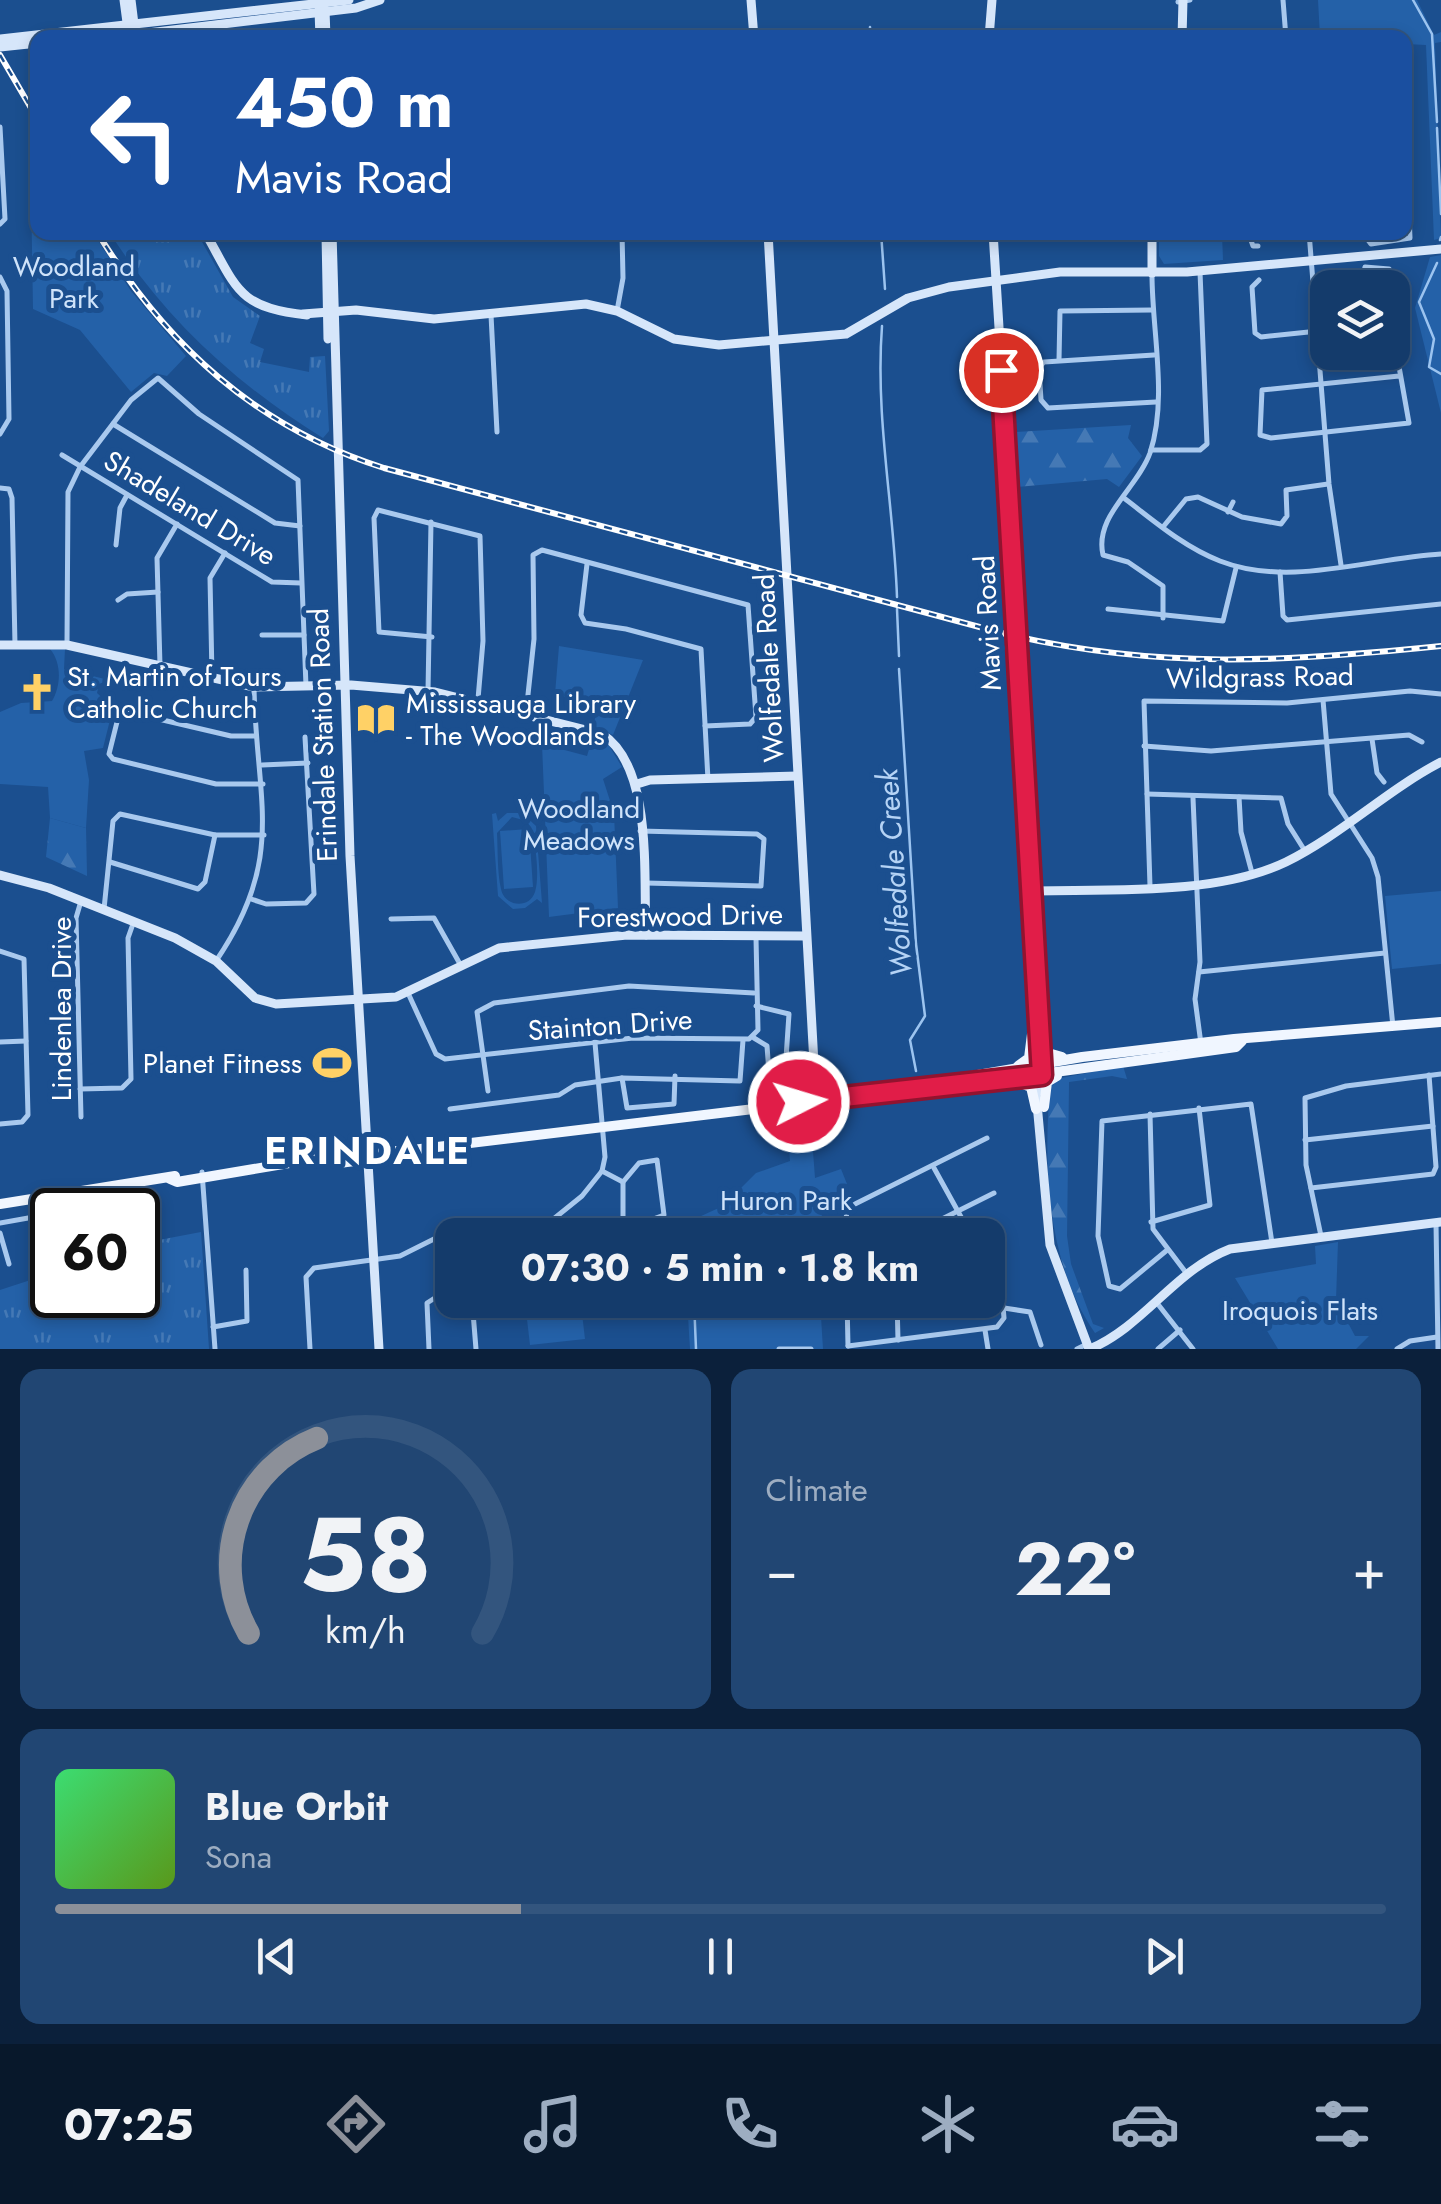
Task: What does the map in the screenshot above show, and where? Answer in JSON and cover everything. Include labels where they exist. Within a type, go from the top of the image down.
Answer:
[{"type":"main road","points":[[904,1089],[918,1091],[998,1080],[1038,1070],[1242,1041],[1441,1020]]},
{"type":"main road","points":[[1036,1034],[1051,1056],[1084,1063]]},
{"type":"main road","points":[[1008,1070],[1028,1060],[1036,1034]]},
{"type":"main road","points":[[1040,1108],[1050,1079],[1084,1063]]},
{"type":"main road","points":[[103,1188],[904,1089],[1008,1070],[1038,1070]]},
{"type":"main road","points":[[998,1080],[1028,1084],[1040,1108]]},
{"type":"main road","points":[[0,1204],[30,1199]]},
{"type":"street","points":[[128,0],[132,30]]},
{"type":"street","points":[[152,30],[348,0]]},
{"type":"street","points":[[322,5],[356,8],[361,1],[380,0]]},
{"type":"street","points":[[751,0],[753,30]]},
{"type":"street","points":[[989,30],[992,0]]},
{"type":"street","points":[[1283,0],[1285,30]]},
{"type":"street","points":[[1182,1],[1182,30]]},
{"type":"street","points":[[322,5],[323,30]]},
{"type":"street","points":[[0,39],[30,38]]},
{"type":"street","points":[[0,47],[30,45]]},
{"type":"street","points":[[0,127],[5,219],[0,224]]},
{"type":"street","points":[[210,240],[250,301],[272,312],[363,312],[422,319],[567,304],[617,311],[683,342],[772,341],[846,334],[917,294],[1060,272],[1200,272],[1441,249]]},
{"type":"street","name":"Erindale Station Road","points":[[329,240],[344,685],[379,1349]]},
{"type":"street","points":[[617,311],[623,278],[622,240]]},
{"type":"street","name":"Wolfedale Road","points":[[768,240],[816,1100]]},
{"type":"street","name":"Mavis Road","points":[[993,240],[1008,494],[1009,613],[1031,929],[1035,936],[1040,1124],[1050,1246],[1089,1347]]},
{"type":"street","points":[[1152,240],[1156,402],[1151,450],[1102,528],[1102,553],[1128,562],[1163,586],[1163,618]]},
{"type":"street","points":[[1251,240],[1253,246],[1258,246]]},
{"type":"street","points":[[1309,240],[1312,270]]},
{"type":"street","points":[[1368,240],[1371,244],[1397,240]]},
{"type":"street","points":[[1364,270],[1389,269]]},
{"type":"street","points":[[1151,450],[1187,452],[1207,444],[1200,272]]},
{"type":"street","points":[[0,278],[7,291],[9,419],[0,434]]},
{"type":"street","points":[[1259,280],[1252,286],[1254,334],[1261,337],[1310,331]]},
{"type":"street","points":[[1059,360],[1060,312],[1152,310]]},
{"type":"street","points":[[491,313],[497,432]]},
{"type":"street","points":[[1154,355],[1044,362],[1039,368],[1040,400],[1046,408],[1156,402]]},
{"type":"street","points":[[1320,370],[1329,484],[1341,565]]},
{"type":"street","points":[[1398,370],[1409,423],[1271,438],[1259,433],[1260,391],[1399,376]]},
{"type":"street","points":[[67,645],[66,504],[80,466],[153,380],[165,380],[199,414],[296,476],[306,686]]},
{"type":"street","points":[[113,424],[275,523],[300,526]]},
{"type":"street","name":"Shadeland Drive","points":[[62,455],[272,582],[301,583]]},
{"type":"street","points":[[1163,527],[1190,498],[1204,497],[1228,512],[1281,524],[1287,516],[1286,490],[1329,484]]},
{"type":"street","points":[[0,488],[11,492],[15,645]]},
{"type":"street","points":[[116,545],[120,508],[126,495]]},
{"type":"street","points":[[1124,498],[1189,546],[1236,566],[1280,572],[1441,554]]},
{"type":"street","points":[[1228,512],[1233,502]]},
{"type":"street","points":[[432,636],[379,632],[374,518],[378,510],[480,536],[484,641],[478,699]]},
{"type":"street","points":[[428,691],[432,636],[431,522]]},
{"type":"street","points":[[160,667],[158,555],[176,524]]},
{"type":"street","points":[[0,541],[13,541]]},
{"type":"street","points":[[526,713],[534,639],[533,555],[542,550],[750,608],[756,717],[750,724],[705,726]]},
{"type":"street","points":[[212,680],[210,578],[225,553]]},
{"type":"street","points":[[587,564],[581,614],[584,623],[626,629],[701,649],[708,781]]},
{"type":"street","points":[[1108,610],[1163,618],[1224,620],[1236,566]]},
{"type":"street","points":[[1280,572],[1283,616],[1287,620],[1441,604]]},
{"type":"street","points":[[118,600],[126,594],[158,592]]},
{"type":"street","points":[[262,636],[304,636]]},
{"type":"street","points":[[0,645],[67,645],[254,687],[344,685],[428,691],[478,699],[608,738],[637,784],[646,935]]},
{"type":"street","points":[[216,961],[252,899],[264,835],[254,687]]},
{"type":"street","name":"Wildgrass Road","points":[[1150,886],[1142,706],[1149,700],[1211,704],[1322,700],[1410,691],[1441,694]]},
{"type":"street","points":[[1322,700],[1331,794],[1376,868],[1392,1024]]},
{"type":"street","points":[[255,736],[231,736],[120,710],[109,754],[113,760],[216,784],[263,784]]},
{"type":"street","points":[[1144,746],[1211,751],[1409,735],[1422,742]]},
{"type":"street","points":[[252,899],[266,904],[312,899],[310,762],[306,738]]},
{"type":"street","points":[[1372,739],[1377,773],[1384,782]]},
{"type":"street","points":[[262,766],[310,762]]},
{"type":"street","points":[[1029,891],[1196,884],[1252,875],[1305,851],[1441,762]]},
{"type":"street","points":[[637,784],[650,780],[797,776]]},
{"type":"street","points":[[1146,794],[1282,799],[1288,824],[1305,851]]},
{"type":"street","points":[[1193,798],[1199,972],[1195,999],[1201,1047]]},
{"type":"street","points":[[1238,798],[1241,832],[1252,875]]},
{"type":"street","points":[[104,908],[113,821],[120,814],[214,835],[264,835]]},
{"type":"street","points":[[640,831],[757,834],[764,839],[761,886],[643,882]]},
{"type":"street","points":[[110,862],[198,889],[205,882],[214,835]]},
{"type":"street","name":"Forestwood Drive","points":[[0,875],[104,908],[175,938],[216,961],[263,1002],[359,1000],[408,993],[460,964],[500,948],[646,935],[806,936]]},
{"type":"street","name":"Lindenlea Drive","points":[[81,901],[76,918],[81,1117]]},
{"type":"street","points":[[391,918],[434,918],[460,964]]},
{"type":"street","points":[[80,1090],[122,1088],[132,1079],[128,938],[134,922]]},
{"type":"street","points":[[755,1006],[789,1014],[784,1088],[770,1086],[767,1046],[754,1038],[758,1030],[755,1006],[754,993],[756,938]]},
{"type":"street","points":[[0,951],[24,959],[28,1116],[22,1122],[0,1124]]},
{"type":"street","points":[[1199,972],[1385,954]]},
{"type":"street","points":[[488,1091],[477,1012],[501,1001],[629,986],[754,993]]},
{"type":"street","name":"Stainton Drive","points":[[408,993],[440,1058],[632,1038],[754,1038]]},
{"type":"street","points":[[450,1109],[558,1095],[600,1080],[675,1076],[740,1081],[743,1039]]},
{"type":"street","points":[[0,1042],[26,1041]]},
{"type":"street","points":[[554,1218],[573,1207],[602,1172],[604,1126],[595,1042]]},
{"type":"street","points":[[1321,1236],[1311,1188],[1304,1101],[1310,1094],[1441,1074]]},
{"type":"street","points":[[622,1078],[626,1108],[674,1104],[675,1076]]},
{"type":"street","points":[[1311,1188],[1432,1174],[1436,1167],[1430,1076]]},
{"type":"street","points":[[1166,1250],[1120,1289],[1109,1286],[1098,1236],[1099,1129],[1107,1120],[1246,1103],[1253,1106],[1272,1243]]},
{"type":"street","points":[[1151,1222],[1210,1205],[1199,1108]]},
{"type":"street","points":[[1150,1114],[1151,1222],[1166,1250],[1188,1275]]},
{"type":"street","points":[[1305,1140],[1433,1126]]},
{"type":"street","points":[[846,1218],[847,1208],[934,1168],[986,1138]]},
{"type":"street","points":[[657,1160],[664,1216],[626,1227],[623,1182],[640,1162],[657,1160]]},
{"type":"street","points":[[934,1168],[959,1218]]},
{"type":"street","points":[[602,1172],[623,1182]]},
{"type":"street","points":[[202,1175],[215,1349]]},
{"type":"street","points":[[943,1218],[994,1193]]},
{"type":"street","points":[[0,1223],[30,1218]]},
{"type":"street","points":[[1089,1347],[1125,1329],[1188,1275],[1230,1249],[1438,1222],[1438,1349]]},
{"type":"street","points":[[0,1232],[9,1264]]},
{"type":"street","points":[[310,1349],[306,1277],[310,1270],[400,1256],[435,1236]]},
{"type":"street","points":[[214,1327],[248,1321],[246,1270]]},
{"type":"street","points":[[429,1349],[427,1302],[435,1297]]},
{"type":"street","points":[[1157,1303],[1193,1349]]},
{"type":"street","points":[[1005,1308],[1030,1312],[1041,1345]]},
{"type":"street","points":[[473,1318],[476,1349]]},
{"type":"street","points":[[847,1318],[848,1348],[985,1330],[1000,1324],[1002,1318]]},
{"type":"street","points":[[897,1318],[898,1340]]},
{"type":"street","points":[[985,1330],[988,1349]]},
{"type":"street","points":[[1158,1349],[1180,1330]]},
{"type":"street","points":[[1396,1349],[1410,1341],[1437,1337]]},
{"type":"street","points":[[779,1349],[812,1349]]},
{"type":"green space","points":[[1318,0],[1417,0],[1434,35],[1441,32],[1441,42],[1435,43],[1441,238],[1434,240],[1426,45],[1412,44],[1412,30],[1320,30]]},
{"type":"green space","name":"Woodland Park","points":[[32,240],[98,240],[131,291],[186,356],[167,376],[154,373],[131,392],[80,330],[33,309]]},
{"type":"green space","points":[[115,240],[201,240],[233,297],[260,316],[250,343],[264,349],[260,362],[309,372],[310,357],[325,356],[329,431],[323,438],[261,395],[205,348]]},
{"type":"green space","points":[[1159,240],[1222,240],[1223,260],[1164,264],[1159,256]]},
{"type":"green space","points":[[1441,255],[1441,413],[1415,308],[1430,257]]},
{"type":"green space","points":[[1131,425],[1128,438],[1142,456],[1119,487],[1107,479],[1017,487],[1014,432]]},
{"type":"green space","points":[[559,646],[643,660],[613,735],[593,726],[598,707],[555,694]]},
{"type":"green space","points":[[50,649],[65,649],[64,669],[109,680],[99,684],[97,693],[113,708],[103,748],[84,751],[89,780],[86,828],[50,818],[48,787],[0,784],[0,712],[21,703],[52,701],[59,675]]},
{"type":"green space","name":"Woodland Meadows","points":[[593,736],[608,744],[622,767],[603,779],[614,813],[618,908],[549,917],[542,744],[587,756]]},
{"type":"green space","points":[[496,813],[498,821],[507,813],[522,813],[536,826],[542,903],[537,899],[525,908],[513,909],[498,896],[492,814]],"holes":[[[512,817],[527,821],[535,845],[536,885],[532,898],[517,904],[507,899],[501,889],[497,833]]]},
{"type":"green space","points":[[50,818],[86,828],[87,876],[46,857]]},
{"type":"green space","points":[[529,829],[533,887],[504,889],[500,831]]},
{"type":"green space","points":[[1441,891],[1441,964],[1392,969],[1385,896]]},
{"type":"green space","points":[[1123,1066],[1127,1079],[1112,1076],[1069,1082],[1067,1236],[1071,1264],[1093,1324],[1104,1328],[1095,1333],[1067,1276],[1052,1212],[1047,1145],[1051,1081]]},
{"type":"green space","name":"Huron Park","points":[[810,1110],[815,1178],[841,1169],[847,1184],[834,1194],[821,1218],[697,1218],[723,1206],[756,1173],[790,1161],[786,1113]]},
{"type":"green space","points":[[201,1232],[209,1349],[0,1349],[0,1290],[30,1280],[30,1318],[160,1318],[160,1240]]},
{"type":"green space","name":"Iroquois Flats","points":[[1338,1242],[1336,1300],[1355,1336],[1369,1336],[1356,1349],[1278,1349],[1235,1278],[1316,1264],[1315,1246]]},
{"type":"green space","points":[[527,1318],[583,1318],[585,1339],[530,1345]]},
{"type":"green space","points":[[688,1318],[821,1318],[823,1349],[690,1349]]},
{"type":"waterway","points":[[1413,0],[1432,34],[1437,122]]},
{"type":"waterway","points":[[1437,128],[1441,214]]},
{"type":"waterway","name":"Wolfedale Creek","points":[[882,240],[885,289]]},
{"type":"waterway","points":[[1437,263],[1419,302],[1434,339],[1429,367],[1441,374]]},
{"type":"waterway","name":"Wolfedale Creek","points":[[882,326],[881,394],[897,597]]},
{"type":"waterway","name":"Wolfedale Creek","points":[[897,609],[899,656]]},
{"type":"waterway","name":"Wolfedale Creek","points":[[899,669],[916,944],[925,1016],[910,1040],[916,1071]]},
{"type":"waterway","points":[[695,1318],[696,1349]]},
{"type":"railway","points":[[0,55],[30,106]]},
{"type":"railway","points":[[102,240],[153,311],[219,377],[295,430],[384,468],[1058,645],[1167,658],[1221,659],[1329,656],[1441,646]]},
{"type":"place","name":"St. Martin of Tours Catholic Church","points":[[37,692]]},
{"type":"place","name":"Mississauga Library - The Woodlands","points":[[376,719]]},
{"type":"place","name":"Planet Fitness","points":[[332,1063]]},
{"type":"district","name":"ERINDALE","points":[[368,1150]]},
{"type":"route","points":[[799,1102],[1042,1075],[1035,936],[1030,922],[1012,502],[1008,494],[1001,370]]}]
